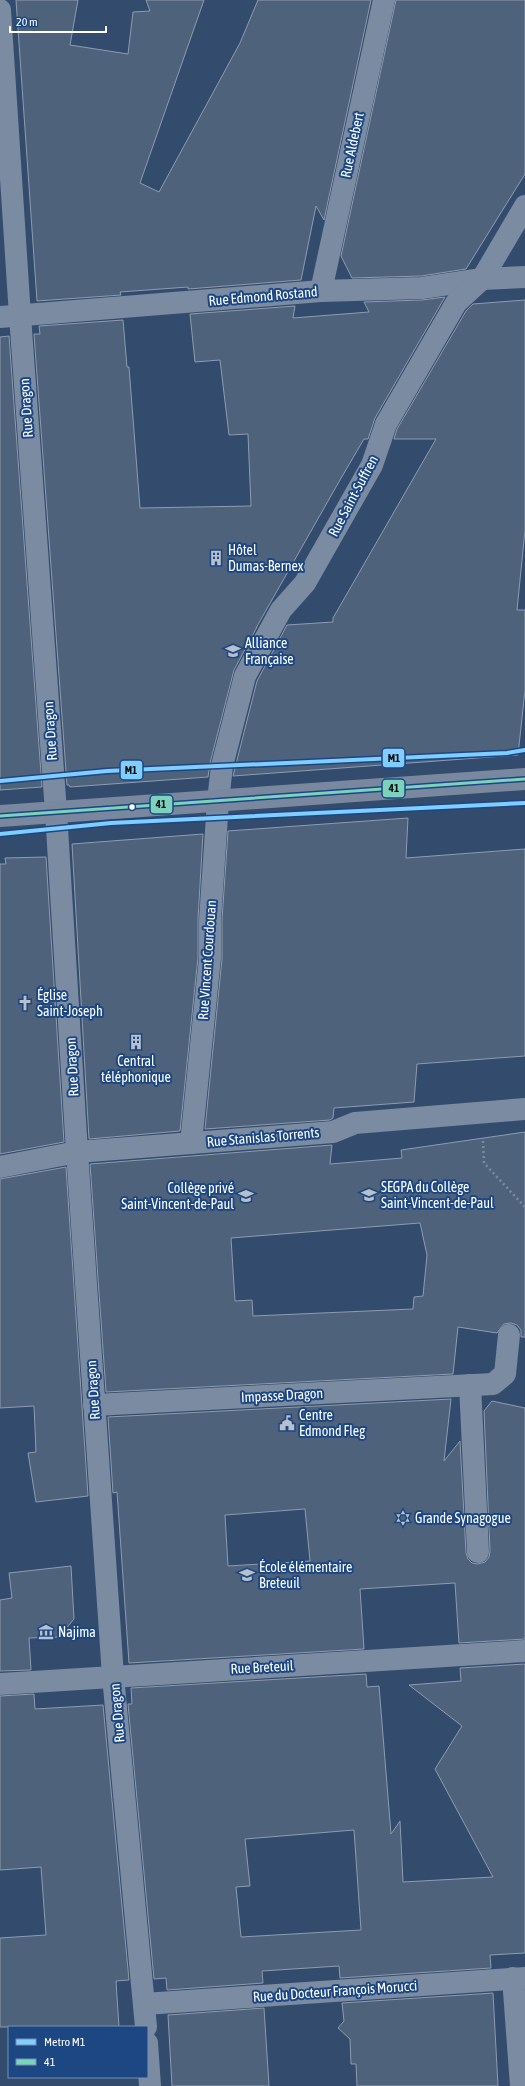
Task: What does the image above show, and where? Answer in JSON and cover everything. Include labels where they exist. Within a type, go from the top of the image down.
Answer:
[{"type":"main road","points":[[0,816],[525,779]]},
{"type":"street","name":"Rue Aldebert","points":[[321,291],[384,0]]},
{"type":"street","name":"Rue Dragon","points":[[0,10],[10,317],[56,812],[77,1152],[113,1676],[146,2026]]},
{"type":"street","name":"Rue Saint-Suffren","points":[[218,801],[222,766],[245,676],[281,610],[306,583],[372,464],[386,424],[456,303],[482,280],[525,206]]},
{"type":"street","name":"Rue Edmond Rostand","points":[[10,317],[321,291],[422,288],[482,280],[525,277]]},
{"type":"street","name":"Rue Vincent Courdouan","points":[[191,1143],[210,958],[210,920],[218,801]]},
{"type":"street","name":"Rue Stanislas Torrents","points":[[0,1167],[77,1152],[333,1132],[355,1123],[525,1109]]},
{"type":"street","name":"Impasse Dragon","points":[[94,1405],[493,1384],[505,1374],[509,1335]]},
{"type":"street","points":[[470,1385],[478,1552]]},
{"type":"street","name":"Rue Breteuil","points":[[0,1684],[525,1651]]},
{"type":"street","points":[[519,1978],[521,2086]]},
{"type":"street","name":"Rue du Docteur François Morucci","points":[[144,2004],[519,1978]]},
{"type":"street","points":[[148,2057],[150,2086]]},
{"type":"path","points":[[483,1136],[484,1163],[525,1207]]},
{"type":"building","points":[[16,0],[78,0],[70,45],[128,54],[133,12],[150,11],[146,0],[204,0],[140,183],[159,192],[240,43],[258,0],[371,0],[324,220],[316,206],[301,280],[188,289],[188,287],[120,292],[121,295],[37,301]]},
{"type":"building","points":[[396,0],[525,0],[525,174],[466,269],[421,276],[352,278],[341,256]]},
{"type":"building","points":[[445,297],[375,418],[368,439],[364,439],[340,480],[256,628],[257,627],[234,670],[210,763],[208,777],[70,787],[67,785],[34,334],[40,334],[39,326],[123,320],[127,367],[129,367],[140,508],[251,506],[248,434],[229,435],[220,360],[195,362],[190,314],[295,306],[293,318],[369,312],[364,302],[422,300]]},
{"type":"building","points":[[525,300],[525,530],[517,610],[525,610],[525,690],[518,755],[233,776],[257,681],[287,625],[333,622],[333,618],[436,439],[394,439],[397,429],[466,311],[473,304]]},
{"type":"building","points":[[9,336],[42,787],[0,790],[0,337]]},
{"type":"building","points":[[408,818],[406,858],[525,849],[525,1056],[417,1064],[414,1102],[334,1108],[333,1118],[330,1120],[205,1129],[222,959],[222,920],[228,831]]},
{"type":"building","points":[[203,834],[198,919],[198,957],[180,1131],[89,1139],[72,844]]},
{"type":"building","name":"Église Saint-Joseph","points":[[46,857],[64,1142],[0,1154],[0,864],[6,864],[5,858]]},
{"type":"building","points":[[525,1132],[525,1337],[521,1337],[521,1330],[517,1325],[511,1323],[504,1324],[497,1333],[458,1327],[453,1374],[106,1392],[90,1164],[332,1145],[330,1164],[402,1158],[401,1150]],"holes":[[[420,1223],[427,1255],[423,1296],[414,1297],[413,1309],[253,1316],[252,1300],[235,1301],[231,1238]]]},
{"type":"building","points":[[66,1167],[88,1496],[36,1502],[28,1453],[36,1452],[34,1406],[0,1408],[0,1179]]},
{"type":"building","points":[[451,1399],[444,1461],[460,1441],[466,1553],[468,1559],[472,1563],[478,1564],[485,1562],[489,1557],[490,1551],[484,1411],[492,1401],[525,1408],[525,1639],[459,1643],[455,1583],[360,1589],[364,1649],[129,1663],[117,1492],[113,1493],[108,1417]],"holes":[[[305,1509],[310,1561],[228,1566],[225,1515]]]},
{"type":"building","points":[[71,1566],[74,1619],[59,1637],[29,1638],[31,1670],[0,1671],[0,1600],[12,1598],[9,1573]]},
{"type":"building","points":[[525,1664],[525,1953],[490,1955],[491,1968],[340,1978],[339,1966],[262,1971],[263,1983],[167,1990],[166,1978],[154,1979],[128,1704],[132,1704],[131,1688],[366,1674],[367,1687],[379,1686],[391,1834],[400,1821],[403,1882],[493,1877],[435,1769],[462,1726],[409,1685],[461,1681],[460,1668]],"holes":[[[354,1830],[361,1930],[241,1937],[236,1887],[250,1886],[245,1839]]]},
{"type":"building","points":[[34,1694],[35,1709],[103,1705],[129,1980],[116,1981],[119,2026],[0,2027],[0,1938],[46,1935],[41,1867],[0,1870],[0,1696]]},
{"type":"building","points":[[493,1993],[498,2086],[357,2086],[356,2064],[351,2064],[350,2039],[338,2028],[344,2021],[342,2003]]},
{"type":"building","points":[[264,2008],[269,2086],[172,2086],[168,2015]]},
{"type":"metro line","name":"M1","points":[[0,781],[107,771],[507,753],[525,750]]},
{"type":"metro line","name":"M1","points":[[0,834],[111,823],[525,803]]},
{"type":"transit line","name":"41","points":[[0,816],[525,779]]},
{"type":"place","name":"Hôtel Dumas-Bernex","points":[[216,558]]},
{"type":"place","name":"Alliance Française","points":[[233,651]]},
{"type":"place","name":"Église Saint-Joseph","points":[[25,1003]]},
{"type":"place","name":"Central téléphonique","points":[[136,1042]]},
{"type":"place","name":"SEGPA du Collège Saint-Vincent-de-Paul","points":[[369,1195]]},
{"type":"place","name":"Collège privé Saint-Vincent-de-Paul","points":[[246,1196]]},
{"type":"place","name":"Centre Edmond Fleg","points":[[287,1423]]},
{"type":"place","name":"Grande Synagogue","points":[[403,1518]]},
{"type":"place","name":"École élémentaire Breteuil","points":[[247,1575]]},
{"type":"place","name":"Najima","points":[[46,1632]]}]
